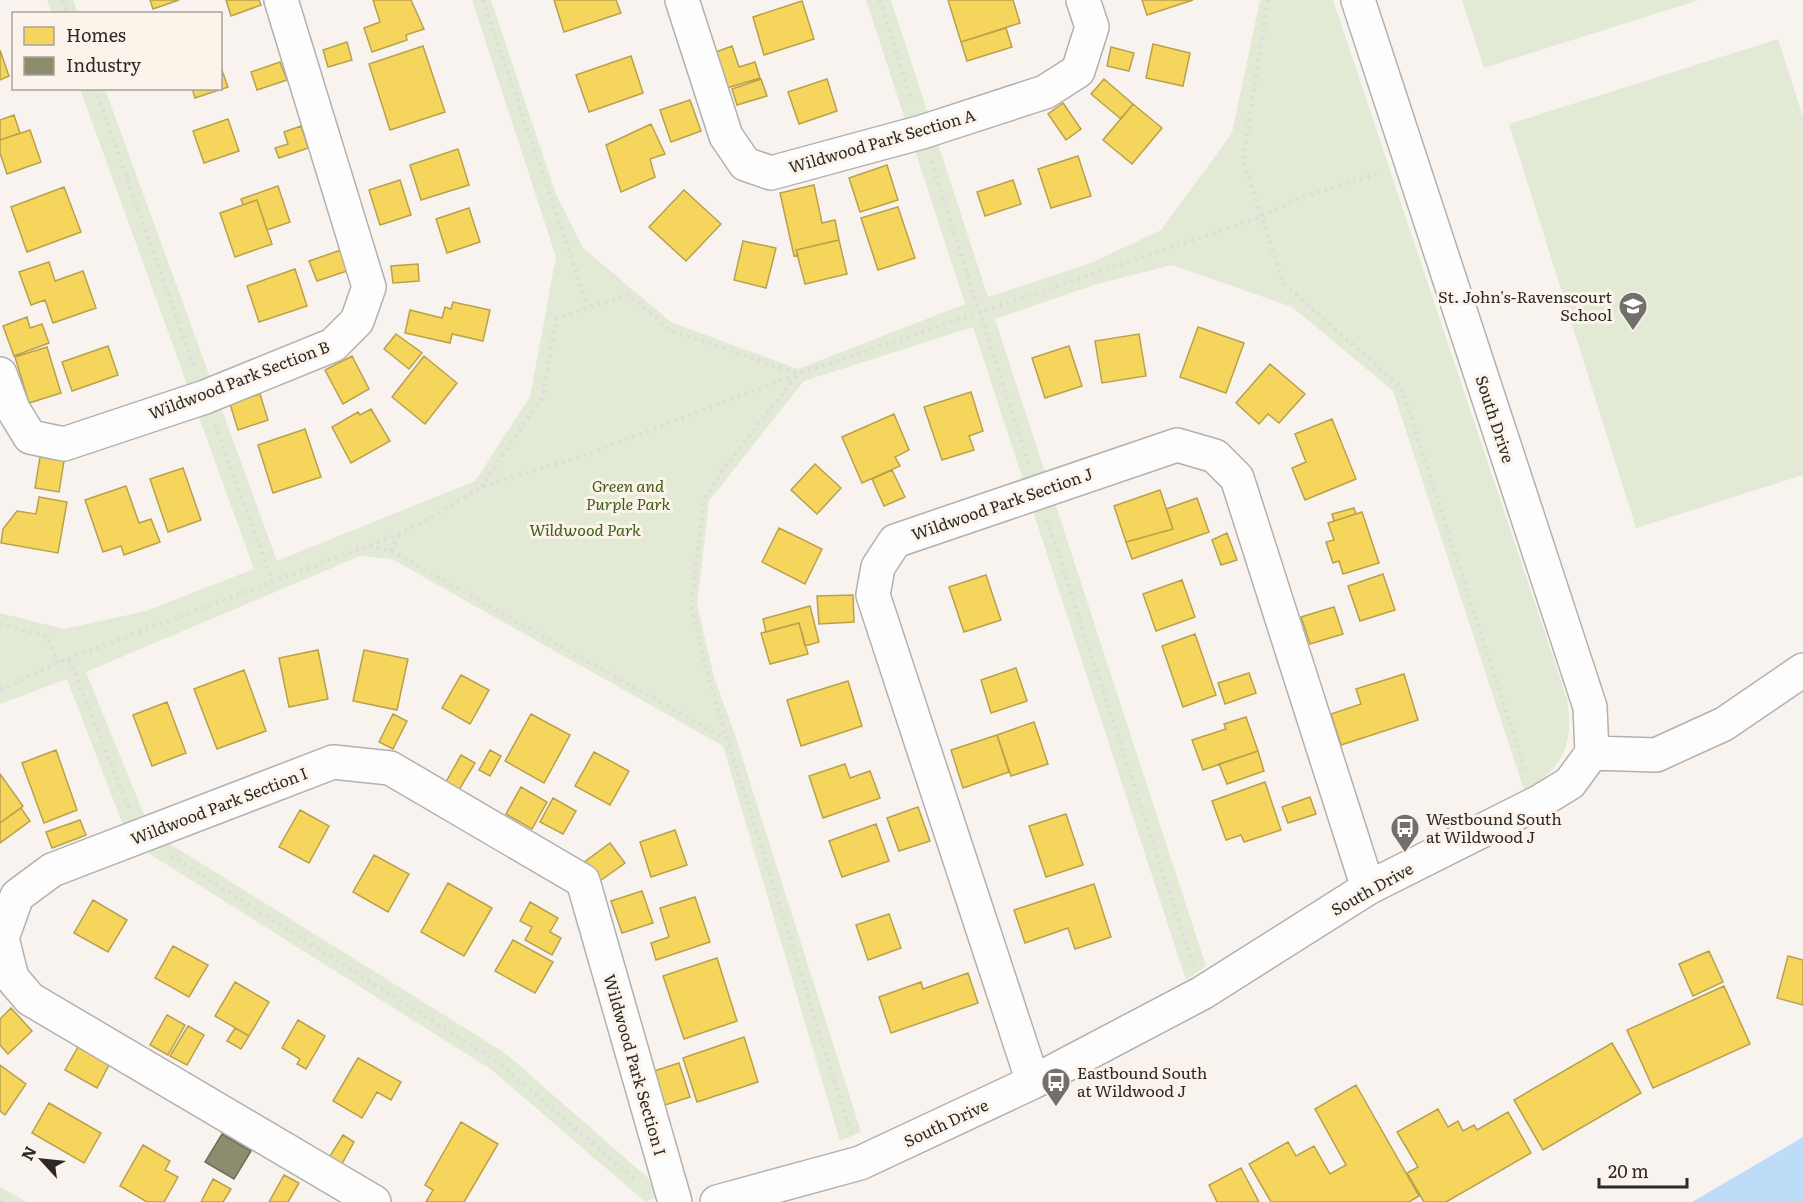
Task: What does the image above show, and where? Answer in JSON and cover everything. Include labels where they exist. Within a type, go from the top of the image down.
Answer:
[{"type":"street","name":"Wildwood Park Section B","points":[[0,375],[13,409],[30,437],[64,444],[205,396],[333,345],[357,321],[369,287],[281,0]]},
{"type":"street","name":"Wildwood Park Section A","points":[[682,0],[726,136],[745,164],[771,173],[921,132],[1045,92],[1078,71],[1092,27],[1083,0]]},
{"type":"street","name":"South Drive","points":[[717,1202],[860,1163],[1033,1082],[1202,993],[1368,888],[1536,804],[1570,783],[1592,753],[1590,707],[1358,0]]},
{"type":"street","name":"Wildwood Park Section J","points":[[1033,1082],[873,595],[878,567],[895,541],[1177,445],[1215,456],[1238,478],[1368,888]]},
{"type":"street","points":[[1592,753],[1656,755],[1724,724],[1803,670]]},
{"type":"street","name":"Wildwood Park Section I","points":[[374,1202],[30,999],[12,978],[2,938],[16,896],[52,870],[333,762],[390,768],[583,881],[675,1202]]},
{"type":"path","points":[[483,0],[588,306]]},
{"type":"path","points":[[1268,0],[1243,159],[1283,283],[1401,387],[1536,804]]},
{"type":"path","points":[[95,90],[273,583]]},
{"type":"path","points":[[0,690],[57,663],[399,534],[431,518],[481,487],[591,453],[798,374],[1262,217],[1302,197],[1410,164]]},
{"type":"path","points":[[481,487],[543,396],[556,319],[588,306],[628,294],[670,330],[798,374]]},
{"type":"path","points":[[798,374],[721,472],[704,501],[691,606],[709,680],[860,1163]]},
{"type":"path","points":[[391,551],[399,534]]},
{"type":"path","points":[[368,546],[391,551],[729,740]]},
{"type":"path","points":[[0,624],[47,636],[57,663]]},
{"type":"path","points":[[69,659],[140,836],[499,1063],[639,1183]]},
{"type":"path","points":[[0,1200],[4,1202]]},
{"type":"green space","points":[[47,0],[73,0],[78,12],[52,12]]},
{"type":"green space","name":"Wildwood Park","points":[[472,0],[491,0],[556,194],[583,248],[671,322],[798,369],[965,304],[866,0],[891,0],[988,297],[1091,263],[1161,230],[1232,133],[1260,0],[1333,0],[1567,699],[1569,728],[1564,753],[1549,773],[1524,790],[1393,391],[1292,307],[1172,265],[1097,284],[995,319],[1206,966],[1186,980],[973,327],[804,381],[709,501],[697,605],[714,677],[736,738],[861,1132],[840,1141],[723,746],[392,559],[360,556],[86,672],[151,832],[505,1053],[648,1178],[656,1198],[645,1202],[492,1070],[129,841],[67,679],[0,704],[0,613],[64,629],[146,611],[254,569],[80,90],[105,90],[277,561],[475,481],[530,397],[556,257]]},
{"type":"green space","points":[[1462,0],[1699,0],[1484,68]]},
{"type":"green space","points":[[1778,39],[1803,117],[1803,475],[1636,528],[1509,124]]},
{"type":"green space","points":[[0,1187],[27,1202],[0,1202]]},
{"type":"water","points":[[1803,1137],[1803,1202],[1692,1202]]},
{"type":"building: Homes","points":[[150,0],[179,0],[153,9]]},
{"type":"building: Homes","points":[[226,0],[259,0],[261,5],[231,16]]},
{"type":"building: Homes","points":[[373,0],[411,0],[424,29],[406,35],[407,40],[372,52],[364,28],[380,22]]},
{"type":"building: Homes","points":[[554,0],[616,0],[621,13],[564,32]]},
{"type":"building: Homes","points":[[948,0],[1013,0],[1020,23],[961,42]]},
{"type":"building: Homes","points":[[1142,0],[1193,0],[1147,15]]},
{"type":"building: Homes","points":[[802,1],[814,39],[764,55],[753,17]]},
{"type":"building: Homes","points":[[1006,28],[1012,47],[967,61],[961,42]]},
{"type":"building: Homes","points":[[347,42],[352,60],[328,67],[323,50]]},
{"type":"building: Homes","points":[[1153,44],[1190,53],[1183,86],[1146,78]]},
{"type":"building: Homes","points":[[423,46],[445,112],[390,130],[369,64]]},
{"type":"building: Homes","points":[[732,46],[739,67],[755,62],[760,78],[727,88],[716,52]]},
{"type":"building: Homes","points":[[1111,47],[1134,53],[1129,71],[1107,66]]},
{"type":"building: Homes","points":[[0,50],[9,76],[0,80]]},
{"type":"building: Homes","points":[[631,56],[643,93],[589,112],[576,75]]},
{"type":"building: Homes","points":[[280,62],[287,80],[257,90],[251,72]]},
{"type":"building: Homes","points":[[222,70],[228,87],[222,89]]},
{"type":"building: Homes","points":[[761,79],[767,96],[737,105],[732,89]]},
{"type":"building: Homes","points":[[827,79],[837,111],[799,124],[788,92]]},
{"type":"building: Homes","points":[[1104,79],[1133,104],[1121,119],[1091,94]]},
{"type":"building: Homes","points":[[193,90],[219,90],[195,98]]},
{"type":"building: Homes","points":[[690,100],[701,131],[671,142],[660,110]]},
{"type":"building: Homes","points":[[1063,103],[1081,129],[1066,140],[1048,114]]},
{"type":"building: Homes","points":[[1133,104],[1162,128],[1132,164],[1103,140]]},
{"type":"building: Homes","points":[[14,115],[20,133],[0,140],[0,120]]},
{"type":"building: Homes","points":[[228,119],[239,151],[204,163],[193,131]]},
{"type":"building: Homes","points":[[651,124],[665,154],[650,159],[655,177],[621,192],[606,145]]},
{"type":"building: Homes","points":[[301,126],[308,148],[279,158],[275,148],[288,144],[284,132]]},
{"type":"building: Homes","points":[[30,130],[41,162],[7,174],[0,153],[0,140]]},
{"type":"building: Homes","points":[[458,149],[469,185],[421,200],[410,165]]},
{"type":"building: Homes","points":[[1078,156],[1091,196],[1051,208],[1038,169]]},
{"type":"building: Homes","points":[[887,165],[898,200],[860,212],[849,178]]},
{"type":"building: Homes","points":[[400,180],[411,215],[380,225],[369,190]]},
{"type":"building: Homes","points":[[1013,180],[1021,204],[985,216],[977,192]]},
{"type":"building: Homes","points":[[814,185],[822,223],[835,220],[839,240],[796,250],[798,255],[794,256],[780,193]]},
{"type":"building: Homes","points":[[278,186],[290,222],[267,230],[257,200],[243,205],[241,199]]},
{"type":"building: Homes","points":[[64,187],[81,232],[27,252],[11,207]]},
{"type":"building: Homes","points":[[684,190],[721,224],[686,261],[649,227]]},
{"type":"building: Homes","points":[[257,200],[272,244],[235,257],[220,213]]},
{"type":"building: Homes","points":[[898,207],[915,258],[878,270],[861,218]]},
{"type":"building: Homes","points":[[469,208],[480,242],[447,253],[436,219]]},
{"type":"building: Homes","points":[[839,240],[847,274],[805,284],[796,250]]},
{"type":"building: Homes","points":[[743,241],[776,248],[766,288],[734,280]]},
{"type":"building: Homes","points":[[341,250],[347,271],[317,281],[309,261]]},
{"type":"building: Homes","points":[[49,262],[55,281],[83,271],[96,308],[53,323],[45,300],[31,305],[19,272]]},
{"type":"building: Homes","points":[[418,264],[419,281],[393,283],[391,266]]},
{"type":"building: Homes","points":[[295,269],[307,306],[259,322],[247,286]]},
{"type":"building: Homes","points":[[453,302],[490,310],[483,341],[452,334],[450,343],[405,333],[410,310],[442,318],[445,307],[451,309]]},
{"type":"building: Homes","points":[[27,317],[30,328],[42,324],[49,343],[14,356],[3,326]]},
{"type":"building: Homes","points":[[1198,327],[1244,343],[1226,393],[1180,377]]},
{"type":"building: Homes","points":[[396,334],[422,353],[409,369],[384,349]]},
{"type":"building: Homes","points":[[1139,334],[1146,376],[1102,383],[1095,341]]},
{"type":"building: Homes","points":[[108,346],[118,375],[72,391],[62,362]]},
{"type":"building: Homes","points":[[1069,346],[1082,386],[1045,398],[1032,358]]},
{"type":"building: Homes","points":[[47,347],[61,393],[29,403],[15,357]]},
{"type":"building: Homes","points":[[352,356],[369,389],[343,404],[325,370]]},
{"type":"building: Homes","points":[[424,356],[457,383],[425,424],[392,397]]},
{"type":"building: Homes","points":[[1270,364],[1305,394],[1279,423],[1268,414],[1259,424],[1236,403]]},
{"type":"building: Homes","points":[[971,392],[983,431],[969,436],[974,450],[942,460],[924,407]]},
{"type":"building: Homes","points":[[260,394],[268,420],[238,430],[230,404]]},
{"type":"building: Homes","points":[[371,409],[390,441],[351,463],[332,427],[358,412],[360,415]]},
{"type":"building: Homes","points":[[894,414],[909,450],[895,457],[900,466],[862,483],[842,437]]},
{"type":"building: Homes","points":[[1332,419],[1356,479],[1305,500],[1292,468],[1306,462],[1295,434]]},
{"type":"building: Homes","points":[[305,429],[321,477],[273,493],[258,445]]},
{"type":"building: Homes","points":[[40,457],[64,461],[59,492],[35,488]]},
{"type":"building: Homes","points":[[815,464],[841,488],[817,514],[791,490]]},
{"type":"building: Homes","points":[[183,468],[201,520],[168,532],[150,479]]},
{"type":"building: Homes","points":[[892,470],[905,497],[884,506],[872,479]]},
{"type":"building: Homes","points":[[126,486],[139,523],[151,519],[160,542],[124,555],[121,546],[103,552],[85,500]]},
{"type":"building: Homes","points":[[1160,490],[1173,529],[1126,542],[1114,506]]},
{"type":"building: Homes","points":[[39,497],[67,502],[58,553],[1,543],[3,529],[17,511],[36,514]]},
{"type":"building: Homes","points":[[1197,498],[1209,532],[1132,559],[1126,542],[1173,529],[1166,509]]},
{"type":"building: Homes","points":[[1354,508],[1356,514],[1334,521],[1332,514]]},
{"type":"building: Homes","points":[[1362,512],[1379,563],[1343,574],[1339,561],[1333,563],[1326,542],[1334,540],[1328,523]]},
{"type":"building: Homes","points":[[779,528],[822,549],[805,584],[762,562]]},
{"type":"building: Homes","points":[[1227,533],[1237,560],[1221,565],[1212,540]]},
{"type":"building: Homes","points":[[1383,574],[1395,610],[1360,621],[1348,586]]},
{"type":"building: Homes","points":[[986,575],[1001,620],[964,632],[949,587]]},
{"type":"building: Homes","points":[[1182,580],[1195,617],[1156,631],[1143,594]]},
{"type":"building: Homes","points":[[853,595],[854,622],[819,624],[817,596]]},
{"type":"building: Homes","points":[[810,606],[819,642],[805,646],[799,623],[766,632],[763,619]]},
{"type":"building: Homes","points":[[1334,607],[1343,634],[1310,644],[1301,617]]},
{"type":"building: Homes","points":[[799,623],[808,654],[770,664],[761,633]]},
{"type":"building: Homes","points":[[1195,634],[1216,695],[1183,707],[1162,646]]},
{"type":"building: Homes","points":[[318,650],[328,699],[289,707],[279,658]]},
{"type":"building: Homes","points":[[364,650],[408,659],[397,710],[353,701]]},
{"type":"building: Homes","points":[[1016,668],[1027,701],[991,713],[981,680]]},
{"type":"building: Homes","points":[[244,670],[266,731],[217,749],[194,689]]},
{"type":"building: Homes","points":[[1249,673],[1256,693],[1225,704],[1218,683]]},
{"type":"building: Homes","points":[[1404,674],[1418,720],[1341,745],[1331,714],[1361,704],[1356,689]]},
{"type":"building: Homes","points":[[461,675],[489,690],[470,724],[442,708]]},
{"type":"building: Homes","points":[[848,681],[862,726],[801,746],[787,700]]},
{"type":"building: Homes","points":[[167,702],[186,753],[152,766],[133,715]]},
{"type":"building: Homes","points":[[393,714],[407,721],[393,749],[379,742]]},
{"type":"building: Homes","points":[[531,714],[570,735],[544,783],[505,761]]},
{"type":"building: Homes","points":[[1246,717],[1258,751],[1203,770],[1192,740],[1226,729],[1224,724]]},
{"type":"building: Homes","points":[[1034,722],[1048,764],[1011,776],[997,735]]},
{"type":"building: Homes","points":[[997,735],[1009,772],[963,788],[951,750]]},
{"type":"building: Homes","points":[[56,750],[77,810],[44,823],[22,763]]},
{"type":"building: Homes","points":[[490,750],[501,756],[490,776],[479,770]]},
{"type":"building: Homes","points":[[1258,751],[1264,771],[1227,784],[1219,764]]},
{"type":"building: Homes","points":[[594,752],[629,771],[610,805],[575,786]]},
{"type":"building: Homes","points":[[461,755],[475,763],[459,790],[446,782]]},
{"type":"building: Homes","points":[[845,764],[850,778],[870,771],[880,798],[823,818],[809,776]]},
{"type":"building: Homes","points":[[0,774],[23,806],[0,823]]},
{"type":"building: Homes","points":[[1265,782],[1281,830],[1244,842],[1241,835],[1226,840],[1212,801]]},
{"type":"building: Homes","points":[[521,787],[547,802],[532,829],[506,814]]},
{"type":"building: Homes","points":[[1310,797],[1316,814],[1288,823],[1282,807]]},
{"type":"building: Homes","points":[[553,798],[576,811],[563,834],[540,822]]},
{"type":"building: Homes","points":[[918,807],[930,841],[899,851],[887,818]]},
{"type":"building: Homes","points":[[21,808],[30,821],[0,843],[0,823]]},
{"type":"building: Homes","points":[[300,810],[329,826],[309,863],[279,847]]},
{"type":"building: Homes","points":[[1066,814],[1083,865],[1046,877],[1029,826]]},
{"type":"building: Homes","points":[[80,820],[86,835],[52,848],[46,832]]},
{"type":"building: Homes","points":[[876,824],[889,861],[842,877],[829,841]]},
{"type":"building: Homes","points":[[675,830],[687,865],[651,877],[640,842]]},
{"type":"building: Homes","points":[[610,843],[625,863],[597,883],[583,863]]},
{"type":"building: Homes","points":[[374,855],[409,874],[388,912],[353,892]]},
{"type":"building: Homes","points":[[448,883],[492,908],[464,956],[421,932]]},
{"type":"building: Homes","points":[[1094,884],[1111,937],[1075,949],[1068,928],[1025,943],[1014,910]]},
{"type":"building: Homes","points":[[642,891],[653,923],[622,933],[611,901]]},
{"type":"building: Homes","points":[[695,897],[710,942],[656,960],[651,943],[669,937],[660,908]]},
{"type":"building: Homes","points":[[93,900],[127,920],[108,952],[74,933]]},
{"type":"building: Homes","points":[[530,902],[558,918],[550,932],[561,938],[552,955],[525,940],[532,927],[520,921]]},
{"type":"building: Homes","points":[[889,914],[901,948],[868,960],[856,925]]},
{"type":"building: Homes","points":[[513,940],[553,962],[535,993],[495,971]]},
{"type":"building: Homes","points":[[173,946],[208,965],[189,997],[155,978]]},
{"type":"building: Homes","points":[[1709,951],[1723,982],[1693,996],[1679,964]]},
{"type":"building: Homes","points":[[1788,956],[1803,960],[1803,1005],[1777,998]]},
{"type":"building: Homes","points":[[717,958],[737,1021],[684,1039],[663,976]]},
{"type":"building: Homes","points":[[968,973],[978,1003],[891,1033],[879,997],[921,982],[923,989]]},
{"type":"building: Homes","points":[[235,982],[269,1002],[249,1036],[215,1016]]},
{"type":"building: Homes","points":[[1724,986],[1750,1044],[1653,1088],[1627,1030]]},
{"type":"building: Homes","points":[[11,1008],[32,1031],[8,1054],[0,1045],[0,1019]]},
{"type":"building: Homes","points":[[167,1015],[185,1025],[168,1055],[150,1045]]},
{"type":"building: Homes","points":[[298,1020],[325,1036],[306,1069],[297,1064],[300,1059],[282,1048]]},
{"type":"building: Homes","points":[[188,1026],[204,1035],[187,1065],[170,1056]]},
{"type":"building: Homes","points":[[235,1028],[249,1036],[241,1049],[227,1041]]},
{"type":"building: Homes","points":[[744,1037],[758,1082],[697,1102],[683,1058]]},
{"type":"building: Homes","points":[[1612,1043],[1641,1093],[1543,1150],[1514,1100]]},
{"type":"building: Homes","points":[[78,1047],[109,1065],[97,1088],[65,1070]]},
{"type":"building: Homes","points":[[358,1058],[401,1082],[391,1100],[377,1092],[362,1118],[333,1101]]},
{"type":"building: Homes","points":[[679,1063],[690,1097],[662,1106],[651,1072]]},
{"type":"building: Homes","points":[[0,1065],[26,1084],[5,1115],[0,1111]]},
{"type":"building: Homes","points":[[1356,1085],[1419,1196],[1409,1202],[1271,1202],[1249,1164],[1288,1142],[1296,1156],[1314,1146],[1330,1174],[1346,1165],[1315,1109]]},
{"type":"building: Homes","points":[[49,1103],[101,1133],[84,1163],[32,1133]]},
{"type":"building: Homes","points":[[1438,1109],[1448,1127],[1458,1121],[1463,1131],[1474,1125],[1477,1130],[1508,1112],[1531,1153],[1446,1202],[1424,1202],[1407,1173],[1418,1167],[1397,1132]]},
{"type":"building: Homes","points":[[461,1122],[498,1144],[464,1202],[426,1202],[433,1190],[425,1185]]},
{"type":"building: Homes","points":[[343,1135],[354,1142],[339,1169],[327,1161]]},
{"type":"building: Homes","points":[[143,1145],[170,1161],[165,1170],[178,1177],[164,1202],[147,1202],[120,1186]]},
{"type":"building: Homes","points":[[1241,1168],[1259,1202],[1217,1202],[1209,1185]]},
{"type":"building: Homes","points":[[284,1175],[299,1183],[288,1202],[269,1202]]},
{"type":"building: Homes","points":[[213,1179],[231,1189],[223,1202],[201,1202]]},
{"type":"building: Industry","points":[[222,1134],[251,1151],[234,1179],[205,1162]]},
{"type":"place","name":"St. John's-Ravenscourt School","points":[[1633,332]]},
{"type":"place","name":"Westbound South at Wildwood J","points":[[1405,854]]},
{"type":"place","name":"Eastbound South at Wildwood J","points":[[1056,1108]]},
{"type":"park label","name":"Green and Purple Park","points":[[628,495]]}]
